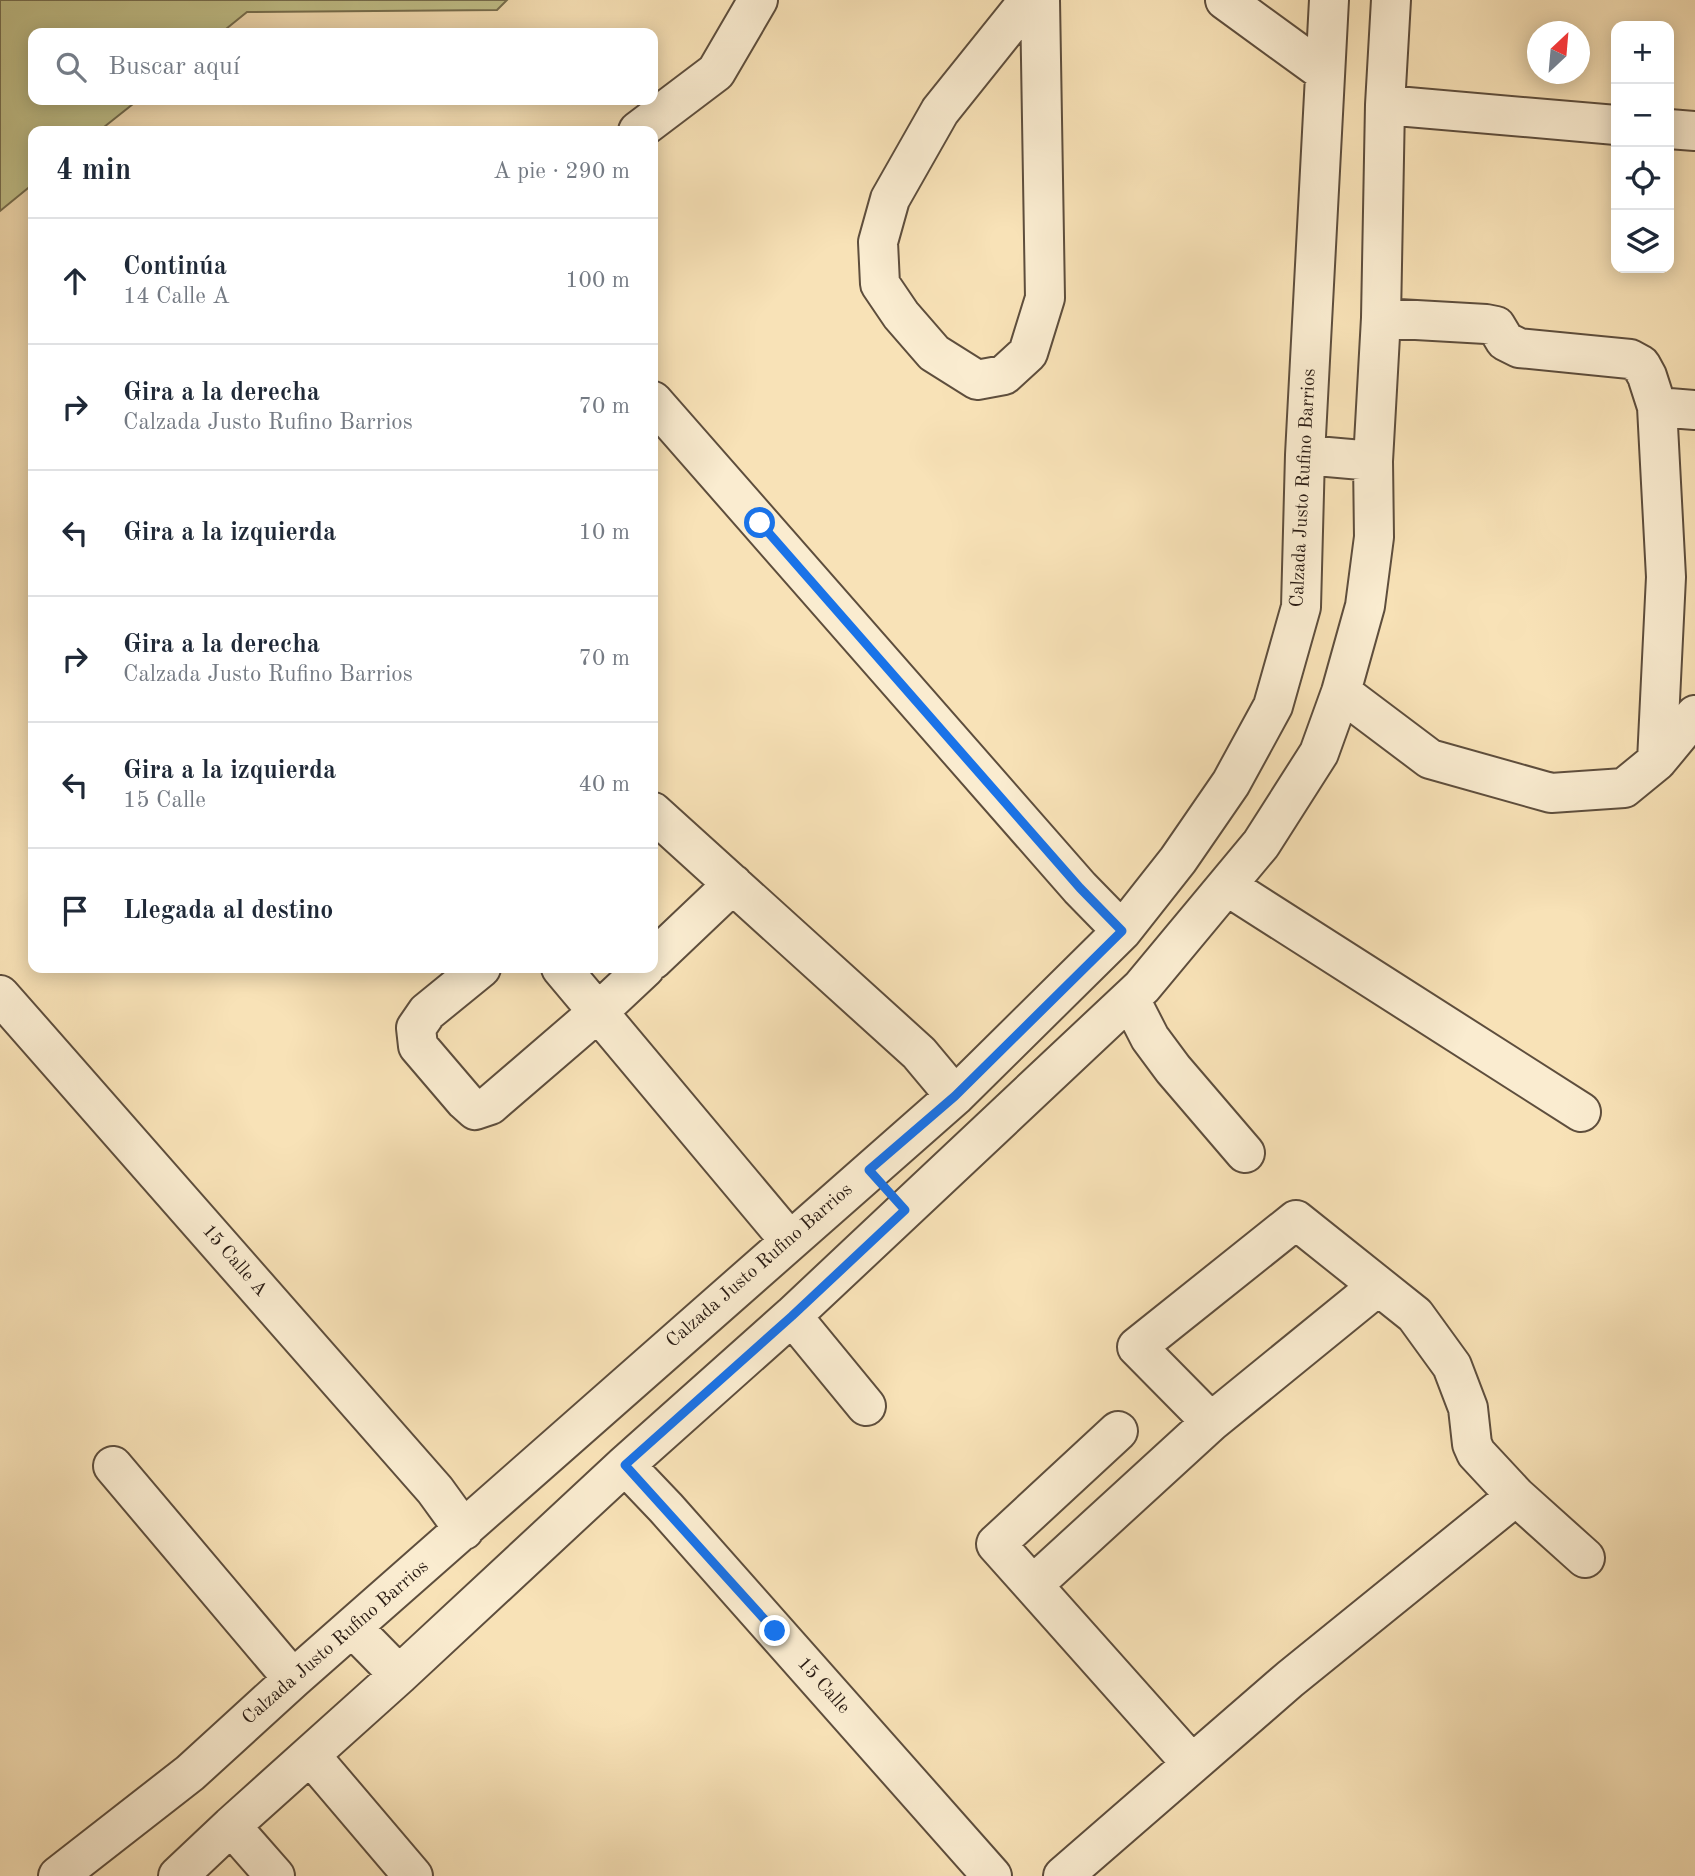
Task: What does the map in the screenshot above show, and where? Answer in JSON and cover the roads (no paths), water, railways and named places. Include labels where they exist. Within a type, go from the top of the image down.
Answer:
[{"type":"street","points":[[645,126],[716,72],[758,0]]},
{"type":"street","points":[[1029,0],[940,111],[890,199],[878,242],[880,284],[901,315],[934,353],[977,380],[1004,375],[1028,354],[1045,298],[1040,0]]},
{"type":"street","points":[[1225,0],[1324,72]]},
{"type":"street","name":"Calzada Justo Rufino Barrios","points":[[58,1876],[190,1773],[789,1240],[955,1096],[1122,931],[1178,860],[1231,783],[1273,706],[1301,607],[1305,454],[1329,0]]},
{"type":"street","points":[[178,1876],[625,1465],[792,1316],[1130,999],[1261,844],[1319,753],[1341,692],[1366,606],[1374,537],[1373,461],[1381,318],[1385,105],[1391,0]]},
{"type":"street","points":[[1385,105],[1611,125]]},
{"type":"street","points":[[1674,129],[1695,131]]},
{"type":"street","points":[[1381,318],[1486,324],[1496,327],[1505,341],[1519,348],[1630,359],[1641,365],[1657,407],[1666,577],[1657,761]]},
{"type":"street","points":[[658,407],[1080,888],[1122,931]]},
{"type":"street","points":[[1657,407],[1695,410]]},
{"type":"street","points":[[1305,454],[1373,461]]},
{"type":"street","points":[[1341,692],[1430,759],[1551,793],[1624,788],[1657,761],[1695,715]]},
{"type":"street","points":[[658,816],[919,1053],[955,1096]]},
{"type":"street","points":[[658,955],[733,884]]},
{"type":"street","points":[[1227,886],[1581,1112]]},
{"type":"street","points":[[475,973],[427,1012],[416,1028],[418,1046],[475,1110],[490,1105],[640,973]]},
{"type":"street","points":[[565,973],[789,1240]]},
{"type":"street","name":"15 Calle A","points":[[0,995],[435,1490],[464,1530]]},
{"type":"street","points":[[1130,999],[1150,1038],[1173,1069],[1245,1153]]},
{"type":"street","points":[[869,1170],[905,1210]]},
{"type":"street","points":[[1211,1422],[1137,1348],[1296,1220],[1415,1315],[1452,1366],[1468,1408],[1472,1444],[1476,1453],[1516,1496],[1585,1558]]},
{"type":"street","points":[[1033,1585],[1211,1422],[1378,1286]]},
{"type":"street","points":[[792,1316],[866,1406]]},
{"type":"street","points":[[1118,1431],[996,1544],[1192,1765]]},
{"type":"street","name":"15 Calle","points":[[625,1465],[992,1876]]},
{"type":"street","points":[[113,1466],[293,1679]]},
{"type":"street","points":[[1063,1876],[1290,1679],[1516,1496]]},
{"type":"street","points":[[352,1627],[399,1675]]},
{"type":"street","points":[[310,1755],[413,1876]]},
{"type":"street","points":[[231,1826],[275,1876]]}]
